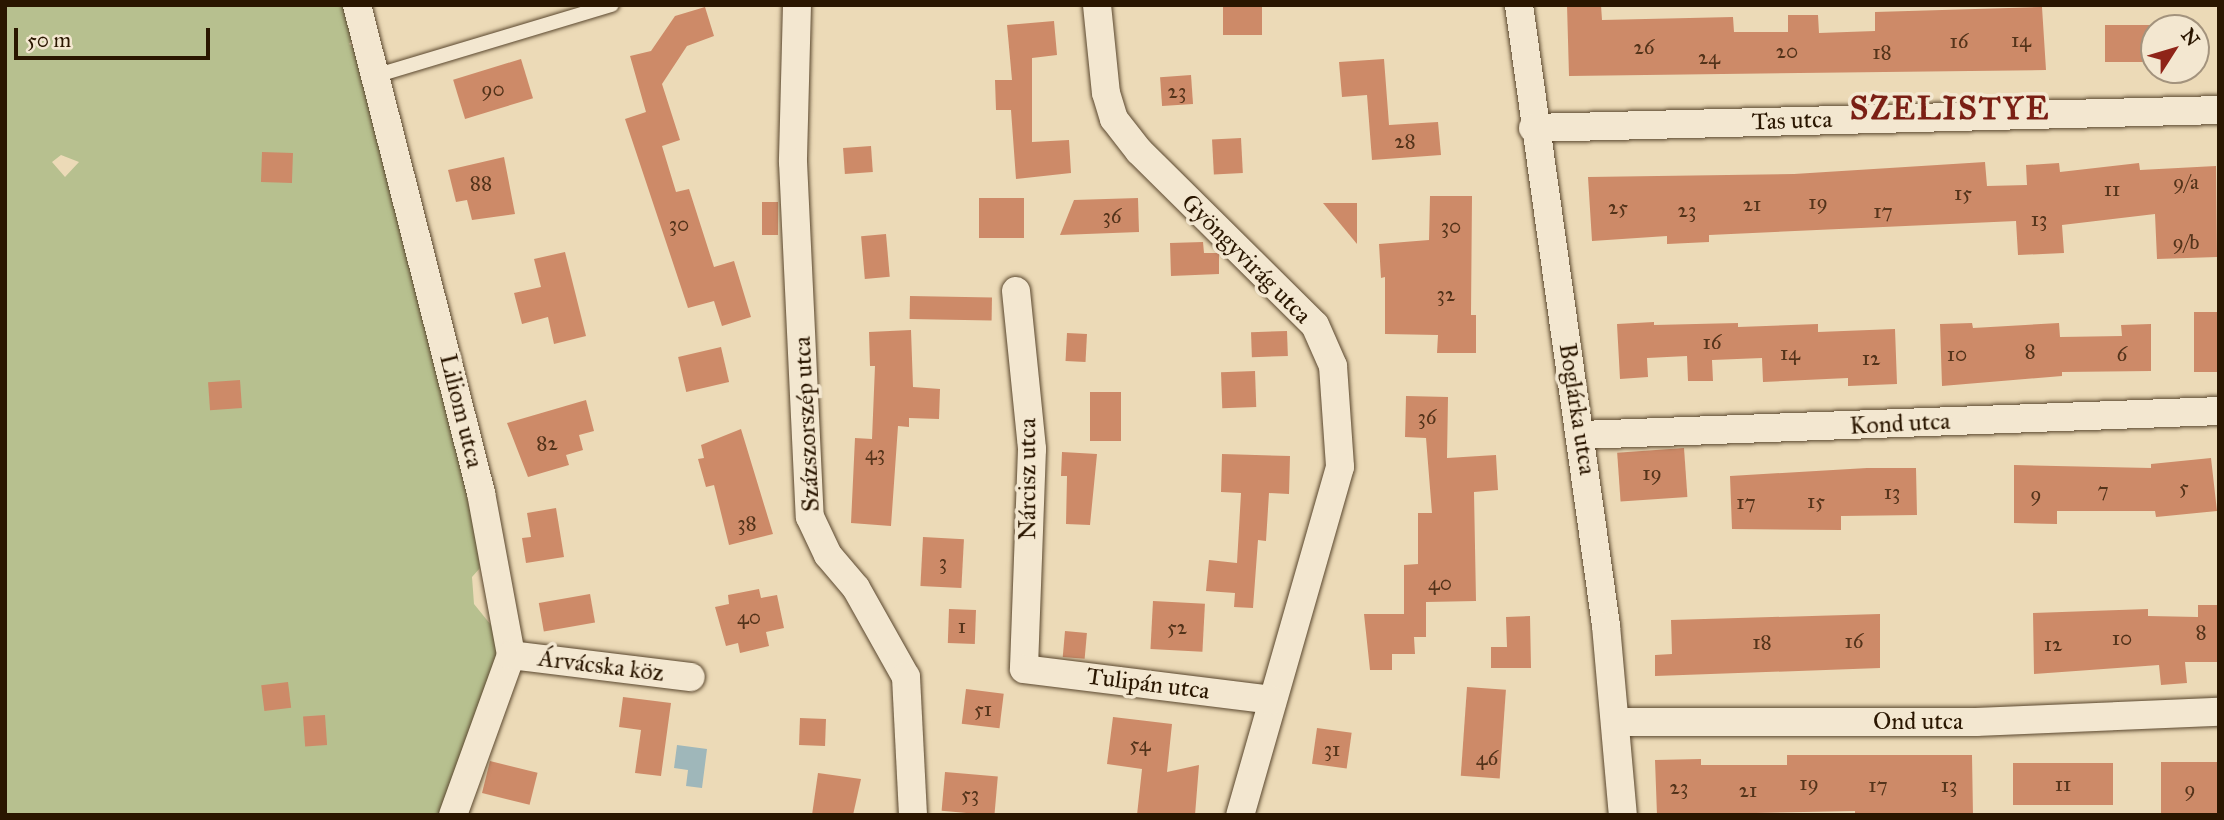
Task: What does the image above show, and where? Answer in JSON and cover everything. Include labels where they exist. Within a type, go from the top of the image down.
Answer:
[{"type":"street","name":"Liliom utca","points":[[357,5],[378,75],[481,493],[511,655]]},
{"type":"street","name":"Százszorszép utca","points":[[797,5],[793,162],[810,517],[828,555],[856,588],[906,677],[913,815]]},
{"type":"street","name":"Gyöngyvirág utca","points":[[1097,5],[1106,93],[1114,119],[1147,160],[1315,325],[1333,366],[1340,467],[1240,815]]},
{"type":"street","name":"Boglárka utca","points":[[1519,5],[1533,128],[1581,435],[1616,722],[1623,815]]},
{"type":"street","name":"Tas utca","points":[[1533,128],[2219,110]]},
{"type":"street","name":"Nárcisz utca","points":[[1016,291],[1032,449],[1024,668]]},
{"type":"street","name":"Kond utca","points":[[1581,435],[2219,411]]},
{"type":"street","name":"Árvácska köz","points":[[511,655],[691,677]]},
{"type":"street","points":[[453,815],[511,655]]},
{"type":"street","name":"Tulipán utca","points":[[1024,668],[1272,700]]},
{"type":"street","name":"Ond utca","points":[[1616,722],[1976,722],[2219,712]]},
{"type":"lane","points":[[378,75],[612,5]]},
{"type":"green space","points":[[5,5],[348,5],[357,34],[349,44],[361,52],[470,494],[480,568],[472,577],[474,604],[499,635],[502,656],[444,815],[5,815]],"holes":[[[61,155],[79,162],[65,177],[52,162]]]},
{"type":"water","points":[[677,745],[707,749],[702,788],[686,786],[688,770],[674,768]]},
{"type":"building","points":[[1223,5],[1262,5],[1262,35],[1223,35]]},
{"type":"building","points":[[1567,5],[1601,5],[1602,20],[1733,17],[1734,32],[1788,32],[1788,15],[1818,15],[1819,33],[1875,31],[1875,12],[2042,7],[2046,70],[1569,76]]},
{"type":"building","points":[[705,7],[714,36],[687,46],[662,84],[680,140],[662,146],[676,192],[689,189],[714,267],[734,261],[751,317],[722,326],[714,301],[688,308],[625,119],[646,112],[630,56],[651,51],[675,16]]},
{"type":"building","points":[[1054,21],[1057,55],[1032,58],[1032,142],[1069,140],[1071,173],[1016,179],[1011,110],[996,110],[995,80],[1012,80],[1007,25]]},
{"type":"building","points":[[2105,25],[2140,25],[2140,62],[2105,62]]},
{"type":"building","points":[[521,59],[533,98],[465,119],[453,80]]},
{"type":"building","points":[[1384,59],[1389,125],[1438,122],[1441,155],[1372,160],[1367,95],[1342,97],[1339,62]]},
{"type":"building","points":[[1191,75],[1193,104],[1162,106],[1160,77]]},
{"type":"building","points":[[1241,138],[1243,173],[1214,174],[1212,140]]},
{"type":"building","points":[[871,146],[873,172],[845,174],[843,148]]},
{"type":"building","points":[[262,152],[293,153],[292,183],[261,182]]},
{"type":"building","points":[[504,157],[515,214],[472,220],[467,200],[456,202],[448,170]]},
{"type":"building","points":[[1985,162],[1987,186],[2027,185],[2026,165],[2059,163],[2060,172],[2139,163],[2140,170],[2216,166],[2217,257],[2157,259],[2155,214],[2062,225],[2064,253],[2018,255],[2016,221],[1709,235],[1709,242],[1667,244],[1667,236],[1592,241],[1588,177],[1794,174]]},
{"type":"building","points":[[1430,196],[1472,196],[1471,315],[1476,315],[1476,353],[1437,353],[1438,335],[1385,334],[1385,277],[1381,278],[1379,244],[1429,240]]},
{"type":"building","points":[[979,198],[1024,198],[1024,238],[979,238]]},
{"type":"building","points":[[1138,198],[1139,232],[1060,235],[1074,200]]},
{"type":"building","points":[[762,202],[778,202],[778,235],[762,235]]},
{"type":"building","points":[[1323,203],[1357,203],[1357,244]]},
{"type":"building","points":[[886,234],[890,277],[865,279],[861,236]]},
{"type":"building","points":[[1203,242],[1204,253],[1219,253],[1219,274],[1171,276],[1170,243]]},
{"type":"building","points":[[565,252],[586,336],[554,344],[548,317],[522,324],[514,293],[541,287],[534,259]]},
{"type":"building","points":[[910,296],[992,297],[992,320],[910,319]]},
{"type":"building","points":[[2194,312],[2219,312],[2219,372],[2194,372]]},
{"type":"building","points":[[1654,322],[1654,325],[1738,323],[1738,327],[1818,324],[1818,332],[1895,329],[1897,384],[1848,386],[1848,378],[1763,382],[1762,358],[1712,360],[1713,381],[1688,381],[1687,356],[1647,358],[1648,377],[1620,379],[1617,324]]},
{"type":"building","points":[[1972,323],[1973,328],[2059,323],[2060,337],[2122,336],[2121,325],[2151,324],[2151,371],[2062,372],[2062,376],[1942,386],[1940,324]]},
{"type":"building","points":[[911,330],[913,387],[940,389],[939,419],[909,418],[909,427],[898,426],[891,526],[851,523],[855,438],[872,439],[875,366],[870,366],[869,332]]},
{"type":"building","points":[[1287,331],[1288,356],[1252,357],[1251,332]]},
{"type":"building","points":[[1067,333],[1087,334],[1086,362],[1066,361]]},
{"type":"building","points":[[721,347],[729,382],[686,392],[678,357]]},
{"type":"building","points":[[1255,371],[1256,407],[1222,408],[1221,372]]},
{"type":"building","points":[[240,380],[242,408],[210,410],[208,382]]},
{"type":"building","points":[[1090,392],[1121,392],[1121,441],[1090,441]]},
{"type":"building","points":[[1406,396],[1448,397],[1447,458],[1496,455],[1498,490],[1474,492],[1476,601],[1426,602],[1426,637],[1414,637],[1415,654],[1392,654],[1392,670],[1370,670],[1364,614],[1404,614],[1404,565],[1418,564],[1418,513],[1432,513],[1426,438],[1405,437]]},
{"type":"building","points":[[586,400],[594,431],[579,435],[583,450],[566,455],[569,465],[528,477],[507,423]]},
{"type":"building","points":[[741,429],[773,534],[729,545],[714,485],[706,487],[698,459],[704,458],[701,445]]},
{"type":"building","points":[[1684,448],[1687,497],[1621,502],[1617,453]]},
{"type":"building","points":[[1062,452],[1097,454],[1090,525],[1066,524],[1067,476],[1061,476]]},
{"type":"building","points":[[1222,454],[1290,456],[1289,494],[1269,493],[1266,541],[1258,540],[1253,608],[1234,607],[1235,593],[1206,591],[1209,560],[1237,563],[1241,493],[1221,492]]},
{"type":"building","points":[[2211,458],[2217,511],[2156,517],[2155,511],[2057,511],[2057,524],[2014,523],[2014,465],[2151,468],[2151,464]]},
{"type":"building","points":[[1867,468],[1916,468],[1917,515],[1841,516],[1841,530],[1732,529],[1730,476]]},
{"type":"building","points":[[556,508],[564,557],[526,563],[522,538],[531,537],[527,513]]},
{"type":"building","points":[[923,537],[964,539],[961,588],[920,586]]},
{"type":"building","points":[[759,589],[761,598],[777,595],[784,628],[766,632],[769,646],[740,653],[738,643],[726,646],[715,607],[729,604],[728,595]]},
{"type":"building","points":[[590,594],[595,623],[544,632],[539,603]]},
{"type":"building","points":[[1153,601],[1205,604],[1202,652],[1150,649]]},
{"type":"building","points":[[2198,605],[2219,605],[2219,662],[2185,662],[2187,683],[2161,685],[2159,665],[2034,674],[2033,613],[2148,609],[2148,616],[2198,617]]},
{"type":"building","points":[[949,609],[976,610],[975,644],[948,643]]},
{"type":"building","points":[[1880,614],[1880,668],[1655,676],[1655,655],[1672,654],[1671,620]]},
{"type":"building","points":[[1530,616],[1531,668],[1491,668],[1491,647],[1507,647],[1506,617]]},
{"type":"building","points":[[1065,631],[1087,633],[1085,659],[1063,657]]},
{"type":"building","points":[[288,682],[291,708],[264,711],[261,685]]},
{"type":"building","points":[[1467,687],[1506,690],[1500,779],[1461,776]]},
{"type":"building","points":[[966,689],[1004,694],[999,728],[962,724]]},
{"type":"building","points":[[623,697],[671,703],[661,776],[635,773],[641,730],[619,727]]},
{"type":"building","points":[[325,715],[327,745],[305,746],[303,717]]},
{"type":"building","points":[[1113,717],[1172,724],[1167,772],[1199,765],[1195,815],[1137,815],[1142,769],[1107,764]]},
{"type":"building","points":[[800,718],[826,719],[825,746],[799,745]]},
{"type":"building","points":[[1317,728],[1352,733],[1347,769],[1312,764]]},
{"type":"building","points":[[1787,755],[1972,755],[1973,815],[1855,815],[1855,811],[1657,815],[1655,760],[1701,759],[1701,765],[1787,765]]},
{"type":"building","points":[[490,761],[538,773],[530,805],[482,793]]},
{"type":"building","points":[[2161,762],[2219,762],[2219,815],[2161,815]]},
{"type":"building","points":[[2013,763],[2113,763],[2113,805],[2013,805]]},
{"type":"building","points":[[945,772],[998,777],[994,815],[942,811]]},
{"type":"building","points":[[818,773],[861,779],[853,815],[812,815]]},
{"type":"district","name":"SZELISTYE","points":[[1950,109]]}]
